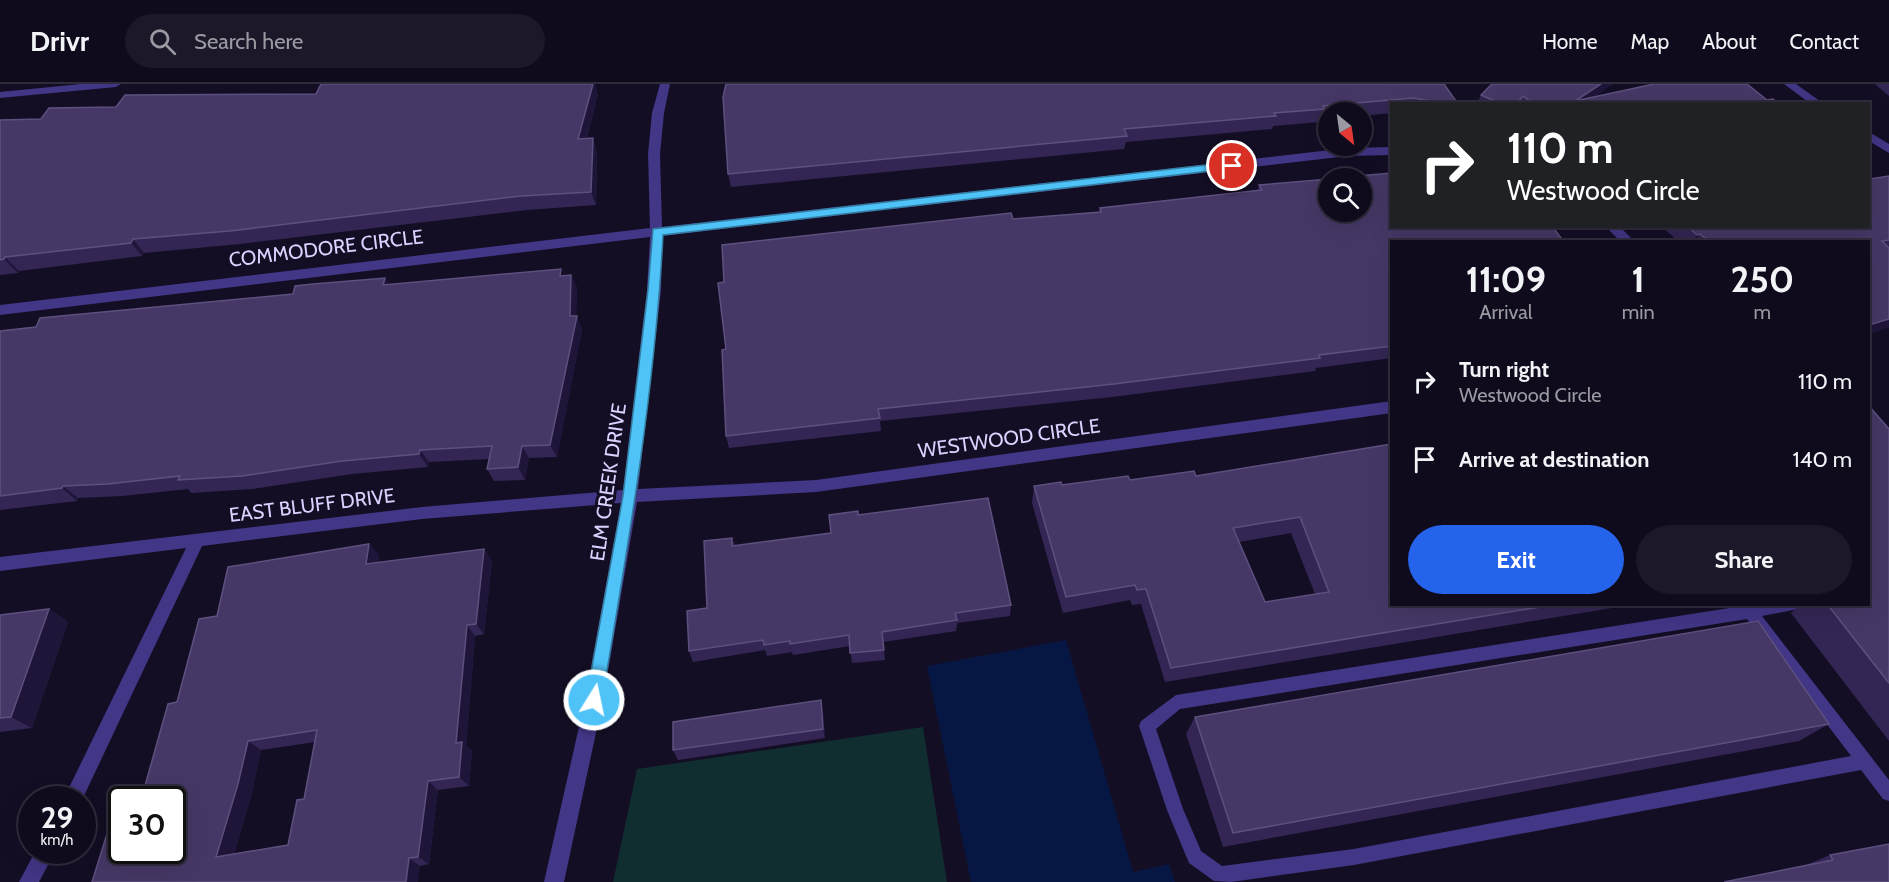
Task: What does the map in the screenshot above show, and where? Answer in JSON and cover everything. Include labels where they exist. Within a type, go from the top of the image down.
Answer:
[{"type":"street","points":[[0,96],[116,84]]},
{"type":"street","name":"ELM CREEK DRIVE","points":[[554,882],[594,700],[630,496],[654,290],[657,232],[654,154],[658,113],[665,84]]},
{"type":"street","points":[[1789,84],[1816,102]]},
{"type":"street","points":[[1870,137],[1889,149]]},
{"type":"street","points":[[657,232],[1348,152],[1390,151]]},
{"type":"street","points":[[1613,228],[1627,240]]},
{"type":"street","name":"COMMODORE CIRCLE","points":[[0,310],[657,232]]},
{"type":"street","name":"WESTWOOD CIRCLE","points":[[630,496],[816,486],[1390,407]]},
{"type":"street","name":"EAST BLUFF DRIVE","points":[[0,564],[422,513],[630,496]]},
{"type":"street","points":[[79,786],[197,540]]},
{"type":"street","points":[[29,882],[39,864]]},
{"type":"lane","points":[[1782,606],[1176,702],[1146,726],[1175,810],[1195,857],[1220,875],[1354,857],[1865,761]]},
{"type":"lane","points":[[1750,612],[1889,793]]},
{"type":"green space","points":[[923,727],[947,882],[613,882],[637,769]]},
{"type":"water","points":[[1066,640],[1133,872],[1169,864],[1175,882],[971,882],[927,666]]},
{"type":"building","points":[[321,84],[593,84],[578,139],[593,138],[591,192],[521,196],[230,231],[133,239],[131,243],[5,257],[0,260],[0,120],[41,119],[49,108],[116,107],[125,95],[316,94]]},
{"type":"building","points":[[726,84],[1444,84],[1457,102],[1413,98],[1368,102],[1318,102],[1318,110],[1274,113],[1276,116],[1124,129],[1127,136],[728,174],[723,97]]},
{"type":"building","points":[[1492,84],[1601,84],[1575,101],[1654,84],[1747,84],[1767,100],[1773,99],[1776,102],[1531,102],[1523,96],[1518,102],[1497,102],[1481,95]]},
{"type":"building","points":[[1390,173],[1390,228],[1554,228],[1562,240],[1390,240],[1390,346],[1319,355],[1320,358],[1114,384],[878,409],[880,418],[726,436],[722,350],[726,349],[718,283],[724,282],[722,245],[1011,213],[1013,219],[1101,212],[1100,208],[1262,190],[1259,185],[1318,180],[1318,222],[1372,222],[1372,175]]},
{"type":"building","points":[[1889,176],[1889,240],[1882,241],[1889,248],[1889,319],[1870,325],[1870,240],[1708,240],[1689,228],[1870,228],[1870,179]]},
{"type":"building","points":[[561,269],[560,276],[571,275],[570,316],[577,316],[550,445],[522,446],[518,467],[487,469],[492,446],[420,450],[419,454],[342,461],[242,476],[178,480],[180,476],[108,484],[63,486],[62,488],[0,496],[0,331],[36,327],[40,318],[293,294],[295,286],[313,284],[385,278],[383,285]]},
{"type":"building","points":[[1870,407],[1889,429],[1889,683],[1829,606],[1870,606]]},
{"type":"building","points":[[1390,444],[1390,606],[1546,606],[1171,668],[1146,589],[1137,590],[1135,585],[1066,597],[1034,486],[1061,482],[1062,485],[1128,476],[1130,480],[1194,471],[1196,476]],"holes":[[[1300,517],[1329,592],[1265,602],[1233,528]]]},
{"type":"building","points":[[988,498],[1011,605],[955,613],[957,620],[882,632],[884,650],[850,653],[849,635],[790,644],[790,641],[764,645],[763,640],[689,651],[687,611],[707,608],[704,541],[732,538],[732,546],[831,533],[829,515],[858,511],[858,515]]},
{"type":"building","points":[[369,544],[366,564],[484,549],[476,624],[467,625],[456,743],[462,742],[459,777],[428,781],[418,857],[409,858],[406,882],[92,882],[108,831],[108,864],[186,864],[186,786],[145,786],[168,704],[177,702],[199,619],[217,616],[228,567]],"holes":[[[317,730],[304,799],[297,800],[288,845],[216,857],[248,741]]]},
{"type":"building","points":[[49,609],[11,717],[0,718],[0,615]]},
{"type":"building","points":[[1758,621],[1829,724],[1233,833],[1195,717]]},
{"type":"building","points":[[821,700],[823,729],[673,750],[673,722]]},
{"type":"building","points":[[1889,844],[1889,882],[1724,882],[1833,860],[1830,855]]},
{"type":"route","points":[[594,700],[630,496],[654,290],[657,232],[1232,166]]}]
